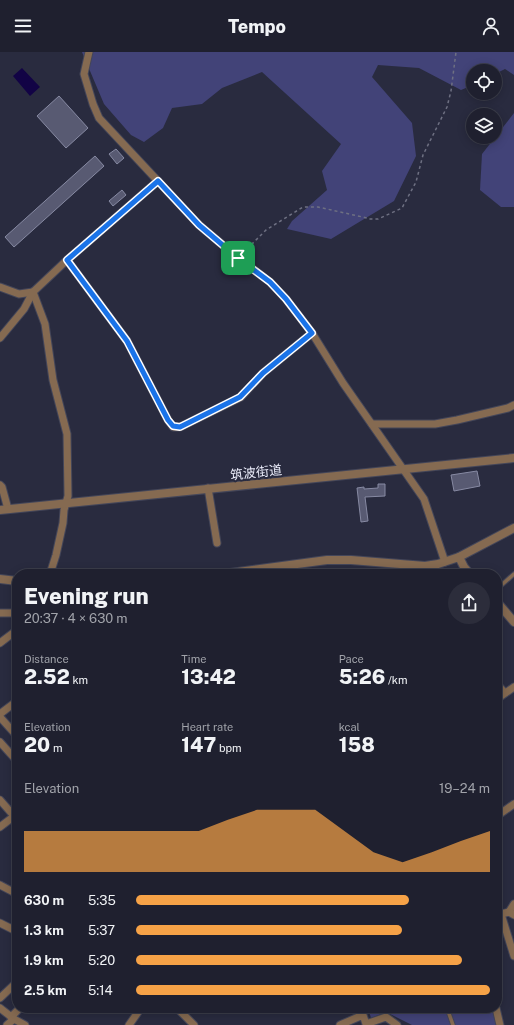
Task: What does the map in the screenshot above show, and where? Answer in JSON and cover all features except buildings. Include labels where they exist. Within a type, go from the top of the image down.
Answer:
[{"type":"street","points":[[89,52],[84,74],[99,118],[199,225],[238,258],[270,282],[286,299],[312,333],[343,383],[424,499],[445,562]]},
{"type":"street","points":[[0,338],[24,309],[33,292],[67,260],[158,181]]},
{"type":"street","points":[[67,260],[127,341],[168,420],[173,426],[180,427],[240,397],[263,373],[312,333]]},
{"type":"street","points":[[0,286],[19,294],[33,292]]},
{"type":"street","points":[[33,292],[45,324],[53,380],[67,434],[69,475],[68,496],[58,549],[52,569]]},
{"type":"street","points":[[372,424],[435,424],[508,408],[514,405]]},
{"type":"street","name":"筑波街道","points":[[4,510],[514,458]]},
{"type":"street","points":[[0,485],[2,487],[4,510]]},
{"type":"street","points":[[208,488],[217,543]]},
{"type":"street","points":[[260,569],[327,560],[352,560],[425,566],[438,564],[459,557],[514,528]]},
{"type":"street","points":[[459,557],[466,569]]},
{"type":"street","points":[[0,579],[12,580]]},
{"type":"street","points":[[502,608],[514,622]]},
{"type":"street","points":[[0,613],[12,613]]},
{"type":"street","points":[[0,643],[12,634]]},
{"type":"street","points":[[502,695],[514,687]]},
{"type":"street","points":[[502,690],[505,693]]},
{"type":"street","points":[[12,705],[0,716],[12,730]]},
{"type":"street","points":[[0,742],[12,755]]},
{"type":"street","points":[[0,800],[12,811]]},
{"type":"street","points":[[502,812],[514,804]]},
{"type":"street","points":[[0,827],[12,818]]},
{"type":"street","points":[[0,885],[12,891]]},
{"type":"street","points":[[502,914],[512,913],[514,904]]},
{"type":"street","points":[[502,922],[514,956]]},
{"type":"street","points":[[0,923],[12,928]]},
{"type":"street","points":[[0,998],[12,987]]},
{"type":"street","points":[[0,1008],[25,1025]]},
{"type":"street","points":[[7,1025],[16,1013]]},
{"type":"street","points":[[129,1025],[137,1013]]},
{"type":"street","points":[[185,1013],[194,1025]]},
{"type":"street","points":[[497,1013],[500,1025]]},
{"type":"street","points":[[340,1025],[363,1015],[366,1024],[386,1017],[397,1025]]},
{"type":"lane","points":[[502,585],[514,574]]},
{"type":"lane","points":[[449,1013],[453,1025]]},
{"type":"path","points":[[238,258],[266,230],[303,207],[318,207],[369,219],[378,219],[402,208],[416,182],[423,155],[447,107],[451,91],[456,52]]},
{"type":"shaded area","points":[[82,52],[514,52],[514,75],[505,69],[502,70],[502,64],[466,64],[466,88],[461,90],[419,68],[378,65],[372,77],[412,123],[416,156],[394,201],[331,239],[287,229],[292,221],[327,190],[322,171],[341,144],[262,72],[222,88],[202,104],[172,108],[163,128],[144,142],[131,135],[104,104]]},
{"type":"shaded area","points":[[22,68],[40,87],[30,96],[13,76]]},
{"type":"shaded area","points":[[514,113],[514,207],[501,207],[480,190],[482,154],[490,144],[502,144],[502,128]]},
{"type":"shaded area","points":[[370,1013],[384,1013],[371,1018]]},
{"type":"shaded area","points":[[388,1013],[494,1013],[497,1025],[412,1025]]},
{"type":"route","points":[[158,181],[199,225],[238,258],[270,282],[286,299],[312,333],[263,373],[240,397],[180,427],[173,426],[168,420],[127,341],[67,260],[158,181]]}]
